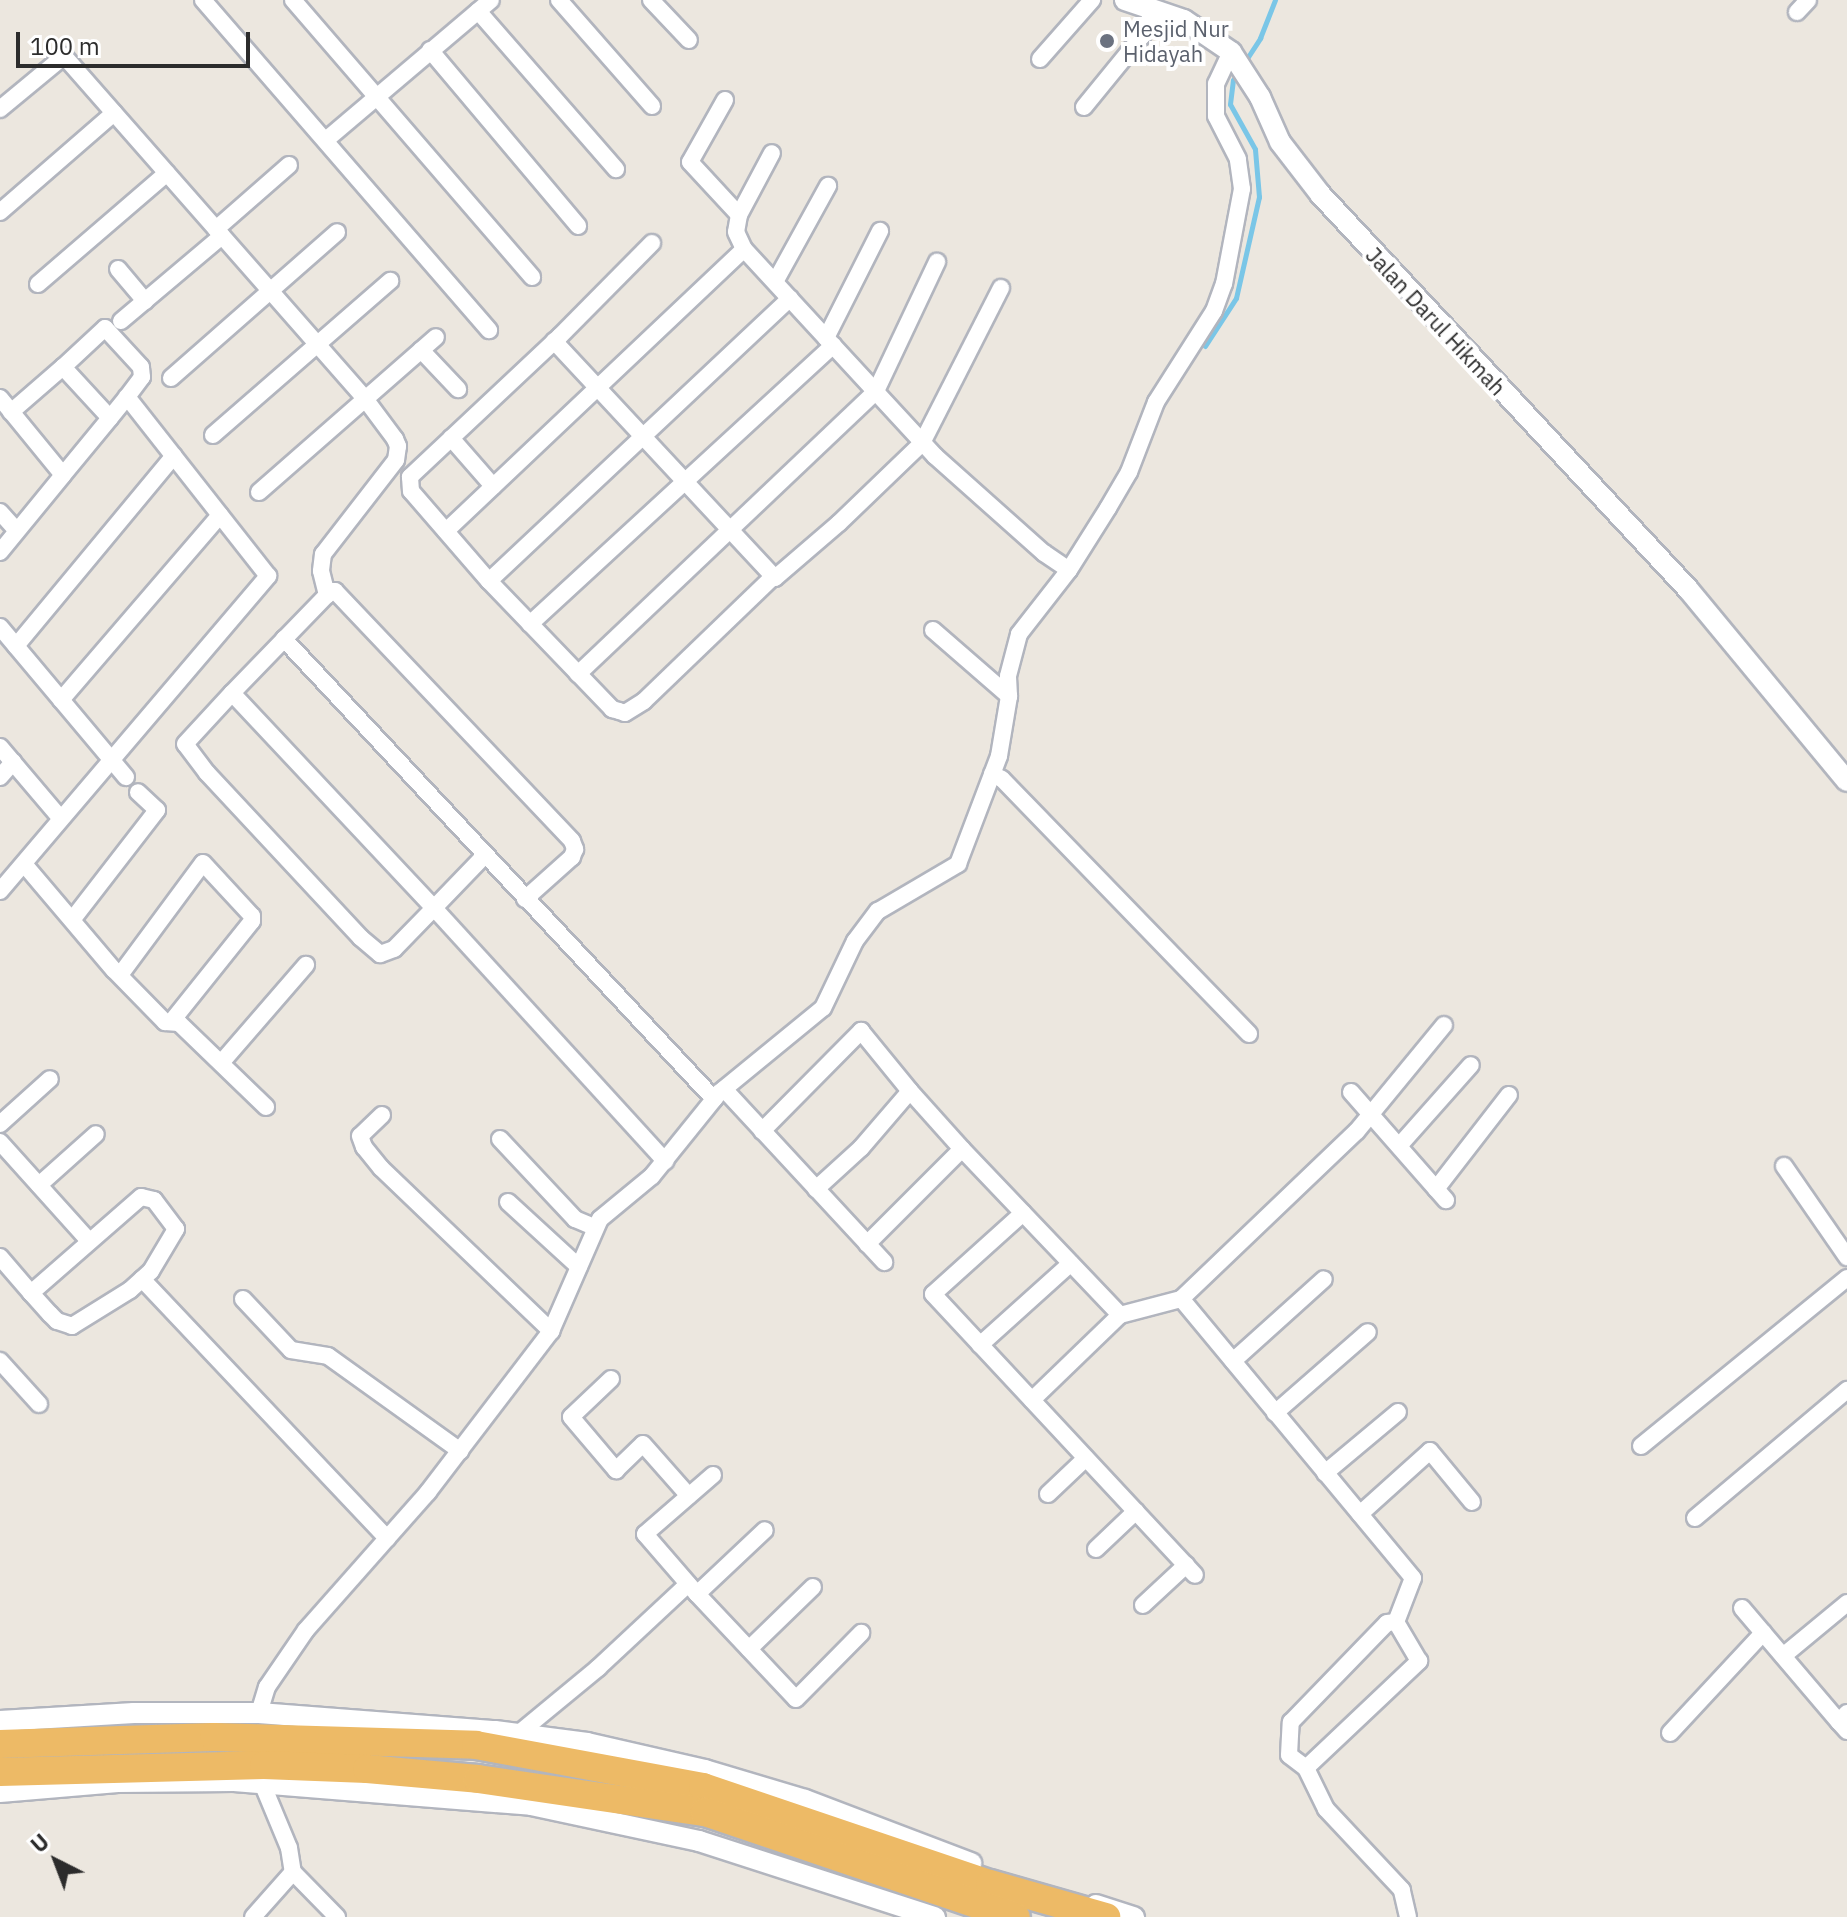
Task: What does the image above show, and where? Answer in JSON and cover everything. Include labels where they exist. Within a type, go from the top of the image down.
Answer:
[{"type":"highway","points":[[0,1744],[214,1737],[476,1745],[703,1787],[990,1884],[1122,1916]]},
{"type":"highway","points":[[0,1772],[264,1765],[367,1769],[478,1779],[705,1812],[1010,1916]]},
{"type":"highway","points":[[949,1856],[990,1884]]},
{"type":"street","points":[[203,0],[489,330]]},
{"type":"street","points":[[293,0],[532,277]]},
{"type":"street","points":[[559,0],[652,106]]},
{"type":"street","points":[[651,0],[689,40]]},
{"type":"street","points":[[1040,59],[1092,0]]},
{"type":"street","name":"Jalan Darul Hikmah","points":[[1125,0],[1184,20],[1237,61],[1293,161],[1342,220],[1748,658],[1847,781]]},
{"type":"street","points":[[326,140],[484,6],[616,169]]},
{"type":"street","points":[[1084,107],[1142,36],[1153,11]]},
{"type":"street","points":[[430,50],[578,226]]},
{"type":"street","points":[[0,109],[64,56],[366,400],[395,439],[398,453],[327,546],[321,562],[327,595]]},
{"type":"street","points":[[259,1713],[267,1687],[292,1649],[460,1451],[497,1397],[551,1331],[594,1227],[665,1161],[719,1094],[823,1008],[855,941],[878,911],[958,864],[1004,737],[1008,676],[1019,634],[1069,570],[1129,472],[1156,402],[1220,298],[1242,189],[1238,159],[1216,116],[1216,84],[1237,61]]},
{"type":"street","points":[[725,100],[690,162],[739,215]]},
{"type":"street","points":[[0,212],[114,113]]},
{"type":"street","points":[[772,153],[739,215],[736,232],[744,249],[922,443],[986,504],[1069,570]]},
{"type":"street","points":[[121,321],[289,165]]},
{"type":"street","points":[[38,284],[167,173]]},
{"type":"street","points":[[775,282],[828,186]]},
{"type":"street","points":[[530,624],[685,482],[830,342],[880,231]]},
{"type":"street","points":[[171,378],[337,232]]},
{"type":"street","points":[[652,243],[410,477],[409,484],[411,491],[489,581],[612,709],[625,713],[644,701],[773,577],[782,574],[839,523],[922,443],[1001,288]]},
{"type":"street","points":[[446,531],[744,249]]},
{"type":"street","points":[[578,674],[876,391],[937,262]]},
{"type":"street","points":[[118,269],[145,301]]},
{"type":"street","points":[[213,435],[390,281]]},
{"type":"street","points":[[489,581],[790,298]]},
{"type":"street","points":[[0,552],[127,397],[143,370],[105,328],[11,412]]},
{"type":"street","points":[[259,492],[436,337]]},
{"type":"street","points":[[554,341],[773,577]]},
{"type":"street","points":[[421,350],[458,389]]},
{"type":"street","points":[[63,367],[110,418]]},
{"type":"street","points":[[0,891],[268,576],[127,397]]},
{"type":"street","points":[[0,398],[63,475]]},
{"type":"street","points":[[451,438],[493,486]]},
{"type":"street","points":[[16,646],[174,456]]},
{"type":"street","points":[[0,512],[17,531]]},
{"type":"street","points":[[61,700],[220,515]]},
{"type":"street","points":[[485,855],[388,954],[380,954],[351,927],[188,751],[188,740],[327,595],[335,591],[572,841],[575,849],[572,857],[525,899]]},
{"type":"street","points":[[0,627],[126,777]]},
{"type":"street","points":[[933,630],[1009,696]]},
{"type":"street","points":[[284,639],[525,899],[719,1094],[762,1131],[884,1262]]},
{"type":"street","points":[[232,693],[665,1161]]},
{"type":"street","points":[[0,747],[61,819]]},
{"type":"street","points":[[0,777],[13,762]]},
{"type":"street","points":[[992,774],[1002,779],[1249,1034]]},
{"type":"street","points":[[72,920],[157,810],[138,792]]},
{"type":"street","points":[[120,975],[203,863],[252,916],[252,921],[171,1022]]},
{"type":"street","points":[[24,864],[165,1022],[179,1023],[266,1107]]},
{"type":"street","points":[[221,1063],[306,965]]},
{"type":"street","points":[[1032,1400],[1120,1315],[1181,1299],[1371,1114],[1444,1025]]},
{"type":"street","points":[[762,1131],[861,1031],[962,1149],[1120,1315]]},
{"type":"street","points":[[1399,1146],[1471,1065]]},
{"type":"street","points":[[0,1124],[50,1079]]},
{"type":"street","points":[[816,1189],[861,1148],[910,1091]]},
{"type":"street","points":[[1351,1092],[1441,1194],[1509,1095]]},
{"type":"street","points":[[382,1115],[360,1136],[364,1147],[551,1331]]},
{"type":"street","points":[[39,1185],[96,1134]]},
{"type":"street","points":[[500,1139],[575,1219],[594,1227]]},
{"type":"street","points":[[0,1142],[89,1241]]},
{"type":"street","points":[[867,1244],[962,1149]]},
{"type":"street","points":[[1784,1166],[1847,1257]]},
{"type":"street","points":[[0,1257],[31,1293],[57,1321],[72,1326],[142,1279],[177,1231],[154,1200],[137,1199],[31,1293]]},
{"type":"street","points":[[508,1202],[579,1267]]},
{"type":"street","points":[[1023,1213],[933,1294],[1191,1570],[1143,1605]]},
{"type":"street","points":[[980,1345],[1071,1263]]},
{"type":"street","points":[[1641,1446],[1847,1278]]},
{"type":"street","points":[[142,1279],[387,1538]]},
{"type":"street","points":[[1233,1361],[1324,1279]]},
{"type":"street","points":[[243,1299],[291,1350],[328,1356],[460,1451]]},
{"type":"street","points":[[1181,1299],[1413,1578],[1396,1622]]},
{"type":"street","points":[[1275,1413],[1368,1332]]},
{"type":"street","points":[[0,1361],[39,1404]]},
{"type":"street","points":[[611,1379],[571,1417],[616,1470],[643,1444],[689,1496]]},
{"type":"street","points":[[1695,1518],[1847,1390]]},
{"type":"street","points":[[1325,1473],[1398,1412]]},
{"type":"street","points":[[1360,1514],[1430,1451],[1472,1502]]},
{"type":"street","points":[[1048,1494],[1086,1458]]},
{"type":"street","points":[[713,1475],[645,1534],[692,1589],[796,1699],[861,1633]]},
{"type":"street","points":[[1096,1549],[1136,1511]]},
{"type":"street","points":[[518,1734],[765,1530]]},
{"type":"street","points":[[749,1649],[813,1587]]},
{"type":"street","points":[[1783,1656],[1847,1603]]},
{"type":"street","points":[[1742,1608],[1844,1722]]},
{"type":"street","points":[[1306,1768],[1419,1661],[1396,1622]]},
{"type":"street","points":[[1396,1622],[1387,1623],[1291,1722],[1289,1755],[1306,1768],[1326,1809],[1402,1890],[1408,1917]]},
{"type":"street","points":[[1670,1733],[1763,1633]]},
{"type":"street","points":[[0,1721],[134,1713],[259,1713],[518,1734],[587,1743],[705,1770],[805,1800],[949,1856],[1122,1916]]},
{"type":"street","points":[[0,1792],[118,1782],[262,1783],[531,1805],[699,1841],[935,1917]]},
{"type":"street","points":[[262,1783],[289,1848],[293,1872],[337,1917]]},
{"type":"street","points":[[253,1917],[293,1872]]},
{"type":"waterway","points":[[1244,63],[1260,38],[1275,0]]},
{"type":"waterway","points":[[1205,346],[1236,298],[1259,197],[1255,149],[1230,104],[1233,80],[1239,72]]},
{"type":"place","name":"Mesjid Nur Hidayah","points":[[1107,41]]}]
